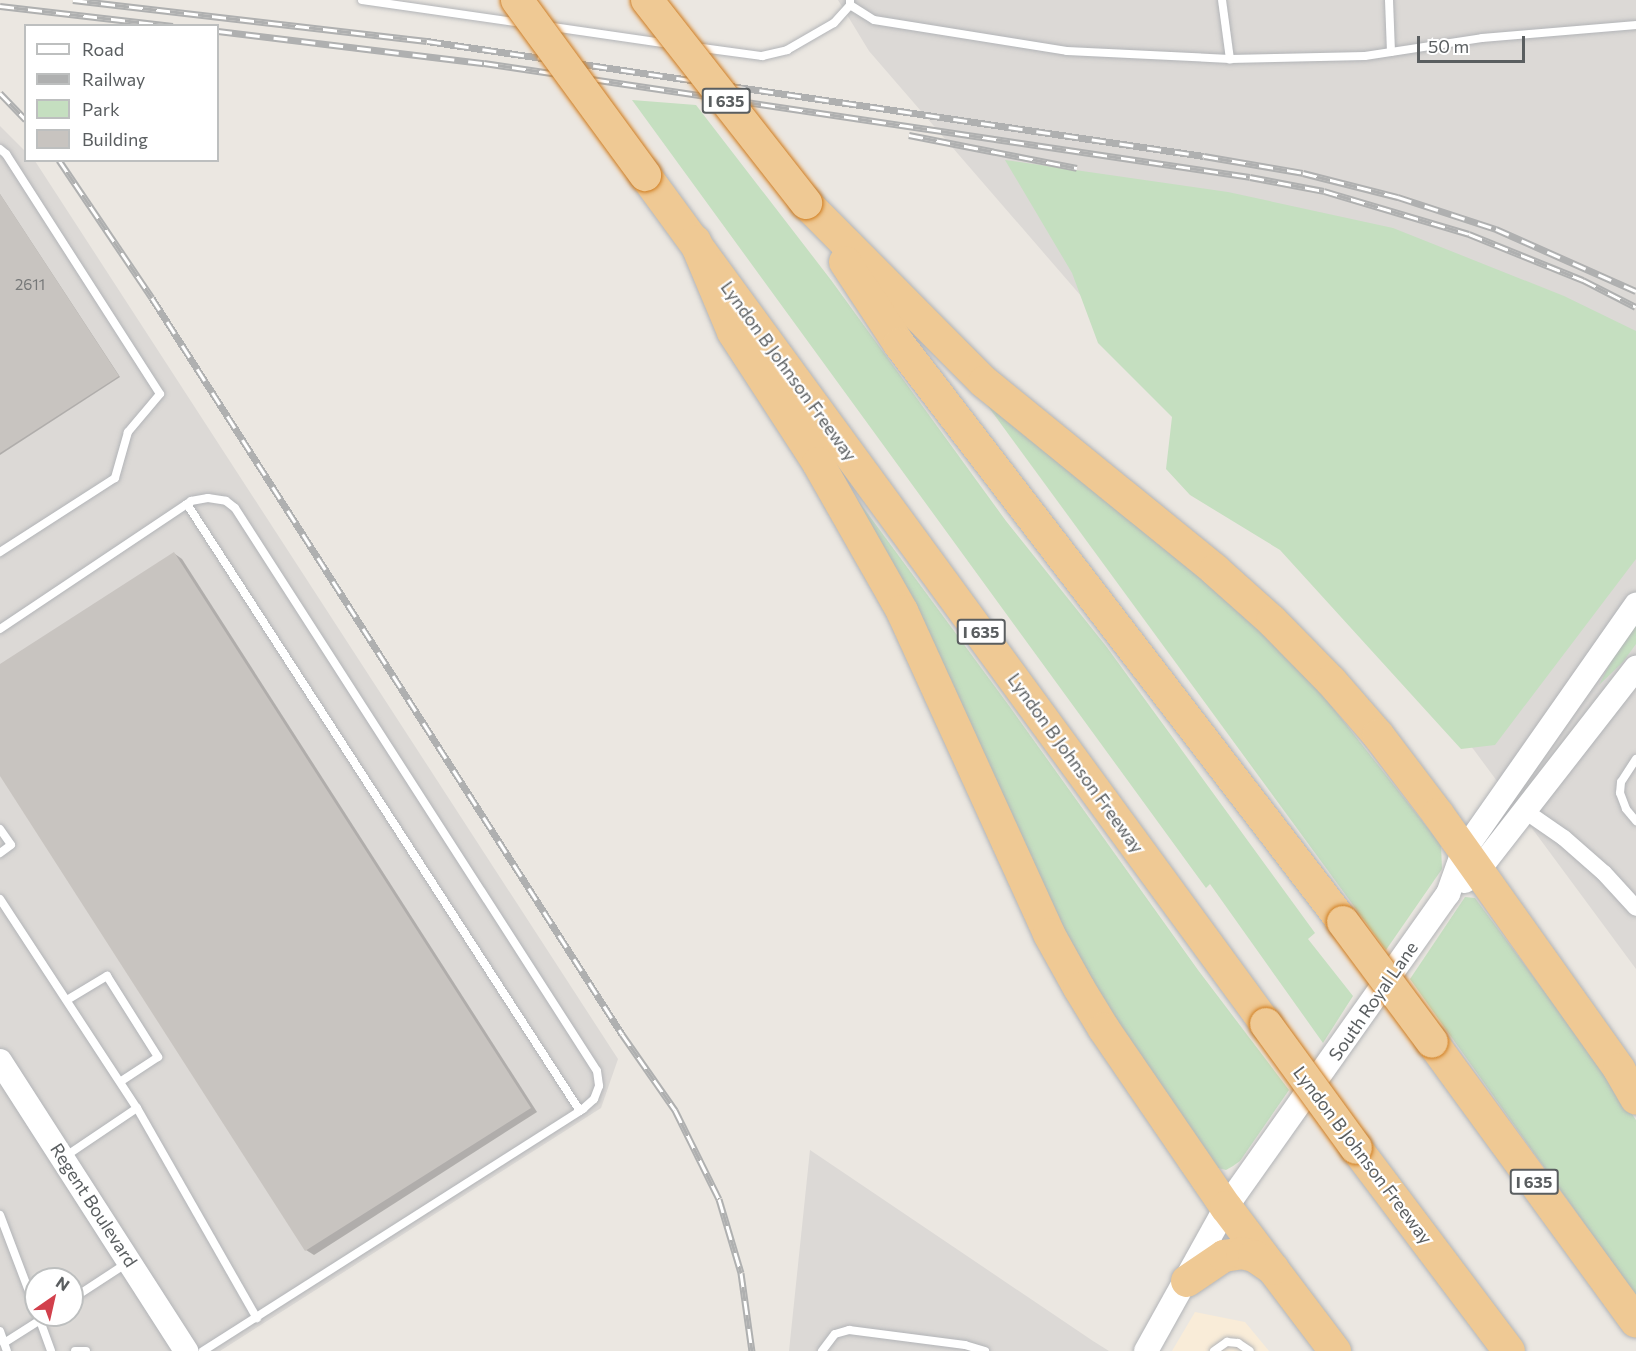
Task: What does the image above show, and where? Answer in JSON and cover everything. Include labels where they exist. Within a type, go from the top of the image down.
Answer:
[{"type":"highway","name":"Lyndon B Johnson Freeway","points":[[517,0],[1356,1148],[1509,1351]]},
{"type":"highway","name":"I 635","points":[[647,0],[806,203],[899,344],[1343,922],[1636,1322]]},
{"type":"highway","points":[[806,203],[984,382],[1215,570],[1272,621],[1331,681],[1378,735],[1619,1069],[1636,1098]]},
{"type":"highway","points":[[695,241],[733,332],[818,463],[902,612],[1049,934],[1078,988],[1226,1207],[1335,1351]]},
{"type":"highway","points":[[1187,1281],[1224,1256],[1242,1254],[1254,1257],[1277,1272]]},
{"type":"main road","name":"South Royal Lane","points":[[1146,1351],[1187,1281],[1226,1207],[1470,862],[1569,698],[1636,605]]},
{"type":"main road","name":"South Royal Lane","points":[[1470,862],[1525,811],[1636,668]]},
{"type":"main road","points":[[1569,698],[1597,718]]},
{"type":"main road","name":"Regent Boulevard","points":[[0,1060],[186,1351]]},
{"type":"street","points":[[1525,811],[1564,838],[1604,873],[1636,908]]},
{"type":"lane","points":[[362,0],[762,56],[787,50],[805,41],[834,23],[850,3],[874,20],[1067,51],[1230,60],[1365,56],[1482,38],[1636,25]]},
{"type":"lane","points":[[1222,0],[1230,60]]},
{"type":"lane","points":[[1389,0],[1391,52]]},
{"type":"lane","points":[[0,148],[160,394],[128,432],[115,478],[0,552]]},
{"type":"lane","points":[[0,629],[187,504],[208,498],[226,501],[235,508],[597,1071],[599,1086],[594,1099],[580,1111],[203,1351]]},
{"type":"lane","points":[[187,504],[580,1111]]},
{"type":"lane","points":[[1636,759],[1621,782],[1620,793],[1626,809],[1636,821]]},
{"type":"lane","points":[[0,829],[11,845],[0,853]]},
{"type":"lane","points":[[0,899],[137,1108],[257,1318]]},
{"type":"lane","points":[[67,1000],[107,976],[158,1057],[120,1082]]},
{"type":"lane","points":[[63,1158],[137,1108]]},
{"type":"lane","points":[[0,1215],[24,1278]]},
{"type":"lane","points":[[84,1291],[130,1262]]},
{"type":"lane","points":[[0,1331],[6,1347],[30,1327]]},
{"type":"lane","points":[[45,1327],[51,1351]]},
{"type":"lane","points":[[822,1351],[835,1334],[849,1330],[965,1345],[984,1351]]},
{"type":"lane","points":[[1214,1351],[1227,1342],[1238,1343],[1250,1351]]},
{"type":"lane","points":[[75,1351],[86,1351]]},
{"type":"shaded area","points":[[838,0],[1636,0],[1636,969],[1474,750],[869,51]]},
{"type":"shaded area","points":[[0,126],[24,150],[24,162],[36,162],[618,1059],[601,1108],[220,1351],[0,1351]]},
{"type":"shaded area","points":[[810,1150],[1093,1341],[1109,1351],[789,1351]]},
{"type":"shaded area","points":[[1195,1312],[1245,1322],[1269,1351],[1172,1351]]},
{"type":"green space","points":[[632,100],[696,105],[831,280],[1006,521],[1106,646],[1315,933],[1308,939],[1353,996],[1323,1043],[1210,884],[1206,888]]},
{"type":"green space","points":[[1005,160],[1228,192],[1393,228],[1564,296],[1636,331],[1636,559],[1495,745],[1461,749],[1280,550],[1190,495],[1166,469],[1172,417],[1098,343],[1072,273]]},
{"type":"green space","points":[[982,398],[1224,592],[1304,671],[1441,845],[1442,869],[1386,950]]},
{"type":"green space","points":[[843,480],[1010,707],[1198,970],[1289,1090],[1240,1161],[1226,1170],[1218,1168],[1069,957]]},
{"type":"green space","points":[[1636,622],[1636,644],[1623,662],[1599,685],[1617,650]]},
{"type":"green space","points":[[1465,897],[1475,898],[1599,1065],[1636,1120],[1636,1296],[1410,979]]},
{"type":"building","points":[[0,194],[119,376],[0,453]]},
{"type":"building","points":[[174,552],[531,1108],[305,1251],[0,776],[0,664]]},
{"type":"railway","points":[[73,0],[427,41],[1204,156],[1303,173],[1398,197],[1496,229],[1636,291]]},
{"type":"railway","points":[[0,6],[156,24]]},
{"type":"railway","points":[[219,31],[484,63],[1250,177],[1324,191],[1469,234],[1583,280],[1636,307]]},
{"type":"railway","points":[[0,93],[24,118]]},
{"type":"railway","points":[[909,135],[1077,168]]},
{"type":"railway","points":[[60,162],[152,298],[622,1034],[675,1110],[719,1199],[741,1273],[752,1351]]}]
